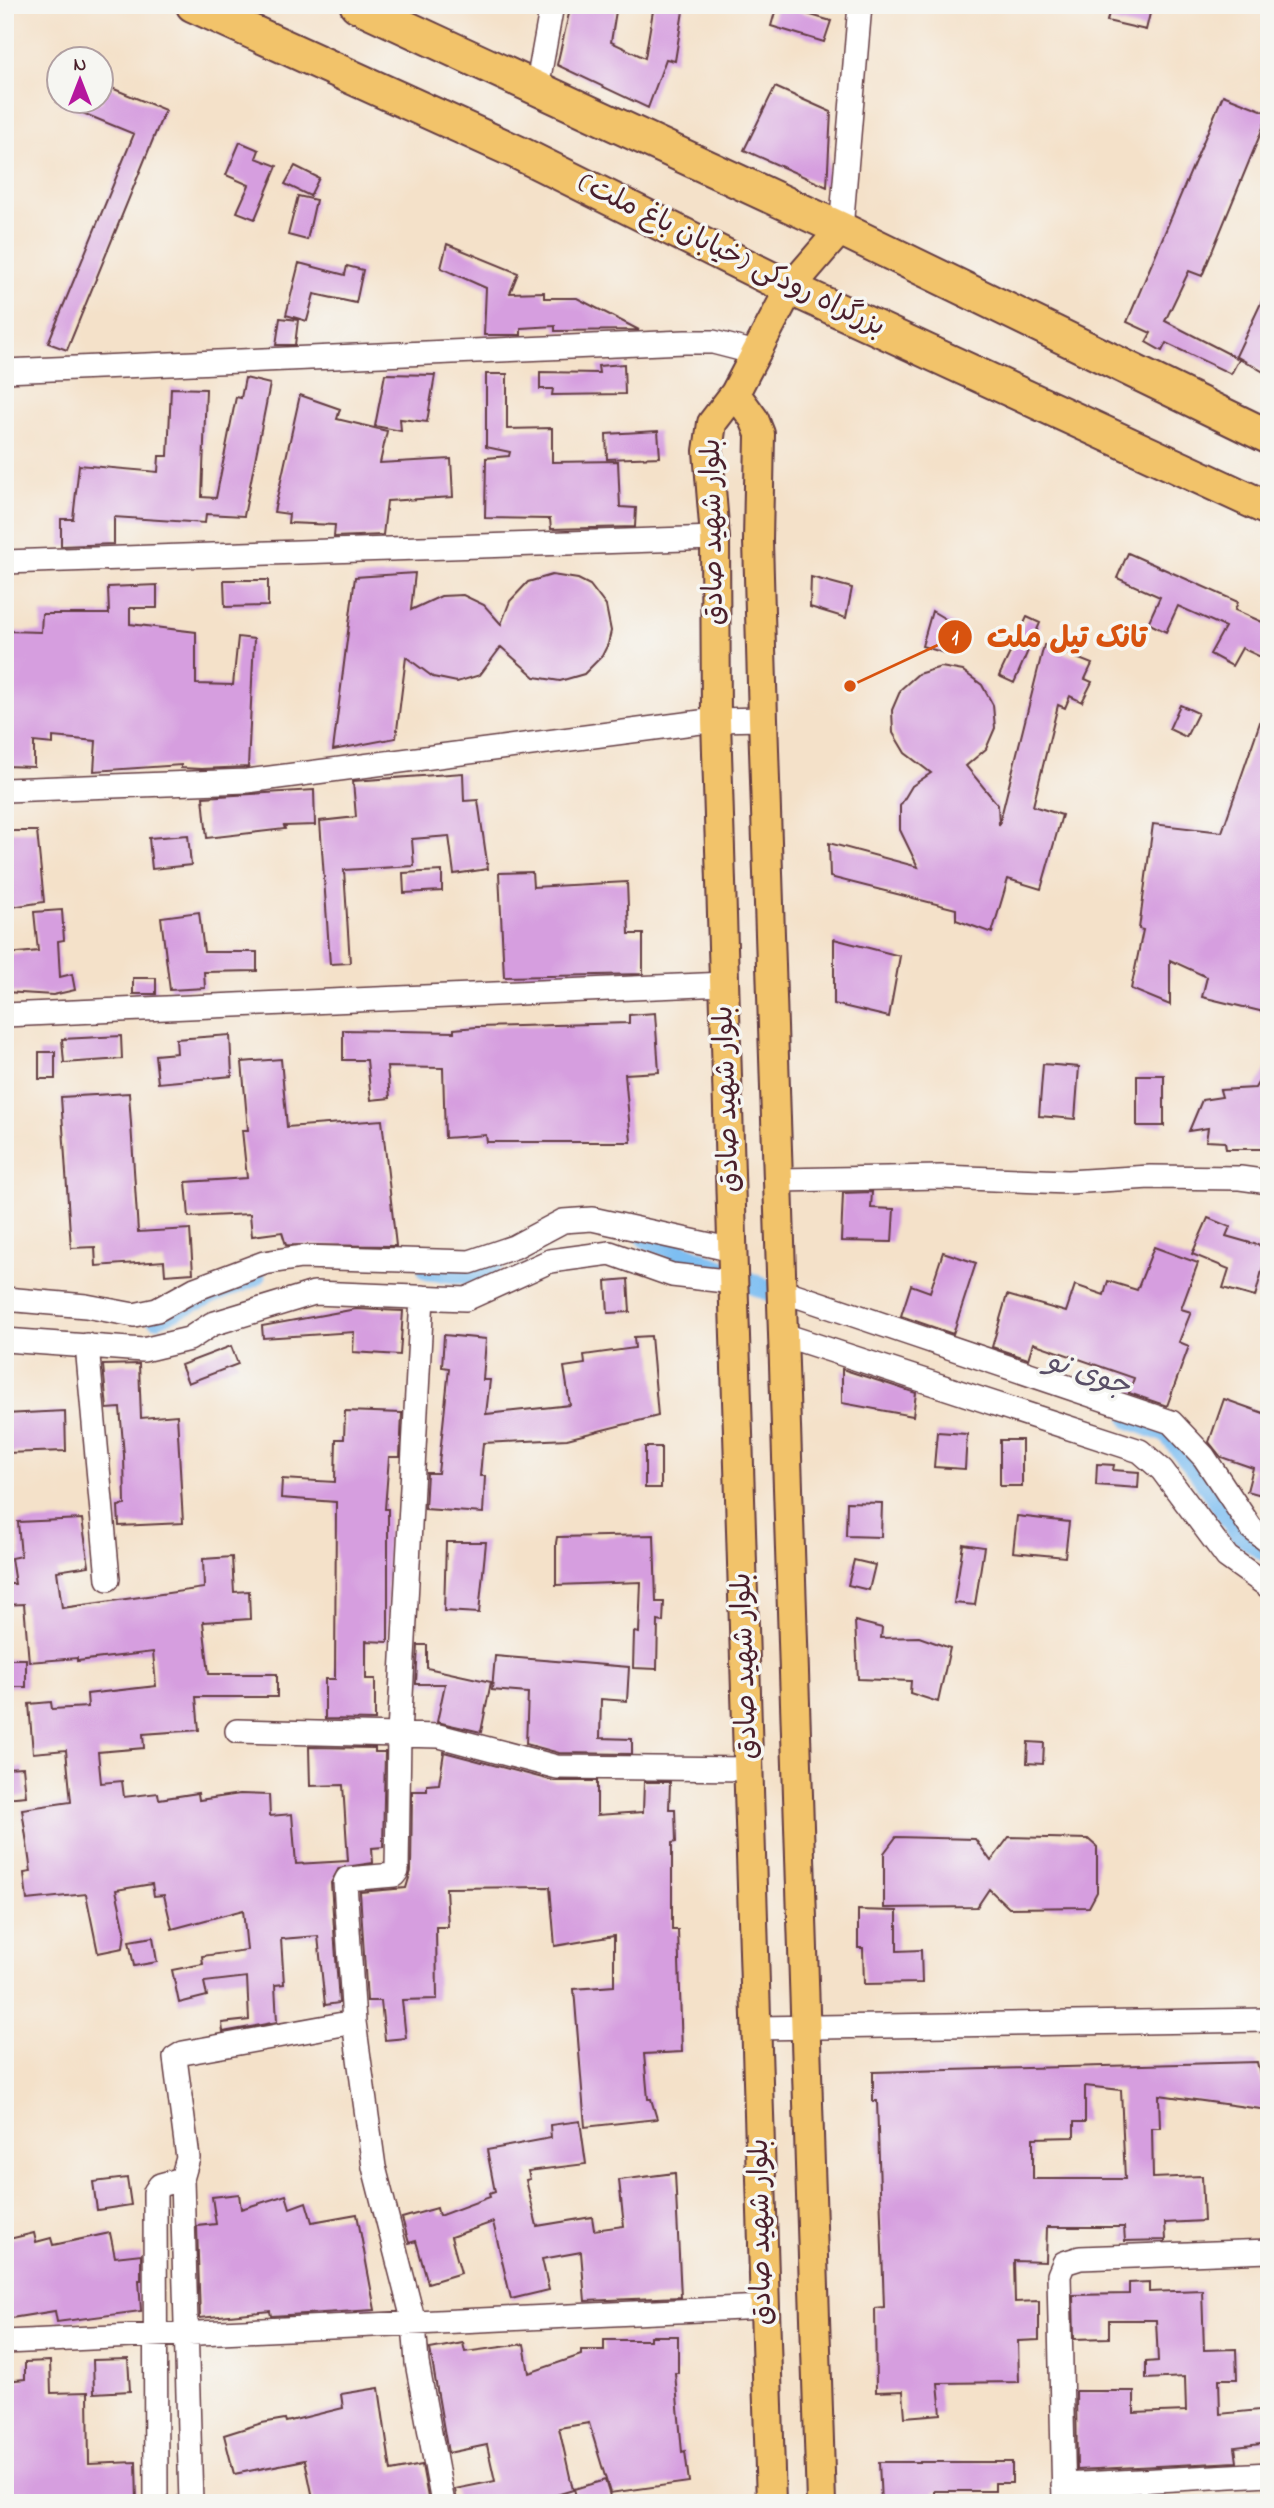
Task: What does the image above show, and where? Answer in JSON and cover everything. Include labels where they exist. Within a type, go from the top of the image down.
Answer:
[{"type":"highway","name":"بزرگراه رودکی (خیابان باغ ملت)","points":[[193,5],[521,154],[790,288],[1269,509]]},
{"type":"highway","points":[[357,5],[841,229],[1269,437]]},
{"type":"main road","points":[[735,393],[790,288],[841,229]]},
{"type":"main road","name":"بلوار شهید صادق","points":[[771,2503],[716,720],[715,538],[708,451],[712,423],[735,393],[754,419],[760,434],[758,541],[763,719],[821,2503]]},
{"type":"street","points":[[537,88],[552,5]]},
{"type":"street","points":[[841,229],[860,5]]},
{"type":"street","points":[[5,372],[685,342],[713,342],[756,353]]},
{"type":"street","points":[[5,562],[715,538]]},
{"type":"street","points":[[5,790],[247,781],[716,720],[763,719]]},
{"type":"street","points":[[5,1015],[725,984]]},
{"type":"street","points":[[779,1180],[941,1177],[1068,1182],[1150,1177],[1240,1178],[1269,1182]]},
{"type":"street","points":[[5,1299],[86,1306],[134,1315],[157,1310],[195,1289],[264,1263],[301,1257],[470,1262],[514,1247],[563,1221],[592,1219],[733,1250]]},
{"type":"street","points":[[5,1340],[144,1350],[188,1339],[212,1324],[314,1293],[466,1299],[550,1261],[610,1253],[671,1275],[734,1282]]},
{"type":"street","points":[[783,1291],[1171,1422],[1204,1457],[1251,1528],[1269,1542]]},
{"type":"street","points":[[422,1297],[400,1734],[397,1874],[347,1879],[345,1883],[354,2022],[374,2167],[414,2323],[417,2362],[443,2503]]},
{"type":"street","points":[[784,1335],[1140,1451],[1162,1469],[1227,1557],[1269,1587]]},
{"type":"street","points":[[87,1345],[108,1579]]},
{"type":"street","points":[[237,1731],[439,1736],[557,1767],[749,1769]]},
{"type":"street","points":[[757,2028],[1269,2020]]},
{"type":"street","points":[[191,2503],[182,2179],[188,2158],[176,2058],[183,2053],[354,2022]]},
{"type":"street","points":[[156,2503],[155,2192],[160,2185],[182,2179]]},
{"type":"street","points":[[1269,2251],[1080,2258],[1064,2263],[1059,2275],[1064,2494],[1269,2474]]},
{"type":"street","points":[[5,2342],[763,2307]]},
{"type":"building","points":[[571,5],[617,5],[611,42],[645,58],[654,5],[684,5],[675,61],[666,59],[648,108],[557,65]]},
{"type":"building","points":[[777,5],[831,21],[824,42],[771,26]]},
{"type":"building","points":[[1111,5],[1152,5],[1146,30],[1107,21]]},
{"type":"building","points":[[775,87],[831,112],[827,187],[744,150]]},
{"type":"building","points":[[116,90],[165,110],[67,350],[48,343],[134,134],[90,116],[116,116]]},
{"type":"building","points":[[1223,95],[1269,113],[1202,276],[1189,271],[1165,321],[1239,359],[1231,374],[1166,343],[1162,351],[1146,342],[1151,333],[1127,322]]},
{"type":"building","points":[[240,142],[259,150],[256,158],[277,166],[255,219],[237,212],[249,185],[226,175]]},
{"type":"building","points":[[295,166],[319,178],[310,196],[285,184]]},
{"type":"building","points":[[298,196],[316,200],[307,240],[288,235]]},
{"type":"building","points":[[447,244],[518,273],[510,293],[544,292],[544,298],[577,298],[639,330],[555,331],[555,326],[521,328],[521,335],[484,335],[486,288],[441,268]]},
{"type":"building","points":[[299,263],[345,275],[347,266],[363,270],[356,303],[314,294],[307,321],[286,315]]},
{"type":"building","points":[[1269,286],[1269,375],[1236,356]]},
{"type":"building","points":[[280,318],[298,320],[295,345],[276,345]]},
{"type":"building","points":[[624,364],[625,394],[552,395],[553,389],[540,389],[540,372],[599,373],[598,366]]},
{"type":"building","points":[[385,374],[435,375],[427,422],[400,419],[401,431],[375,426]]},
{"type":"building","points":[[486,374],[507,374],[507,429],[552,428],[552,462],[618,461],[620,507],[636,508],[635,527],[551,529],[550,519],[485,518],[486,458],[509,456],[510,452],[486,447]]},
{"type":"building","points":[[245,378],[270,384],[244,516],[206,514],[205,523],[114,517],[114,544],[61,546],[61,519],[73,519],[79,465],[158,472],[159,456],[168,456],[171,388],[206,389],[202,497],[216,498],[236,397],[241,398]]},
{"type":"building","points":[[300,395],[340,409],[337,419],[387,431],[380,463],[451,459],[453,497],[387,501],[383,535],[334,537],[335,525],[288,523],[289,514],[274,512]]},
{"type":"building","points":[[658,431],[660,457],[607,459],[606,434]]},
{"type":"building","points":[[1128,553],[1238,602],[1235,610],[1269,625],[1269,661],[1242,648],[1232,666],[1210,654],[1225,627],[1178,606],[1166,632],[1148,623],[1160,597],[1117,578]]},
{"type":"building","points":[[415,573],[411,610],[441,596],[463,595],[484,605],[501,624],[510,601],[528,582],[552,575],[578,579],[590,585],[606,606],[611,631],[608,644],[602,656],[584,674],[560,681],[535,677],[501,647],[480,675],[457,682],[433,677],[406,657],[396,738],[333,750],[355,577]]},
{"type":"building","points":[[811,577],[852,588],[846,618],[810,607]]},
{"type":"building","points":[[224,580],[268,580],[268,606],[225,607]]},
{"type":"building","points":[[157,585],[157,608],[130,608],[130,624],[196,632],[196,684],[233,685],[238,637],[254,639],[248,767],[201,769],[181,768],[181,765],[94,771],[96,741],[53,737],[53,744],[34,742],[34,767],[5,766],[5,631],[41,632],[42,614],[109,614],[108,587]]},
{"type":"building","points":[[932,611],[959,627],[951,655],[922,646]]},
{"type":"building","points":[[1027,617],[1040,623],[1014,683],[999,676]]},
{"type":"building","points":[[1044,645],[1092,664],[1085,679],[1092,682],[1082,702],[1070,696],[1065,708],[1058,705],[1033,806],[1062,815],[1041,889],[1008,879],[992,933],[956,920],[956,909],[830,877],[829,843],[918,867],[900,830],[900,806],[912,786],[931,773],[905,753],[893,733],[892,710],[901,689],[918,674],[941,667],[963,671],[982,685],[993,705],[995,728],[986,749],[966,766],[998,805],[999,825]]},
{"type":"building","points":[[1180,705],[1198,713],[1186,737],[1169,729]]},
{"type":"building","points":[[1266,705],[1269,706],[1269,991],[1264,1012],[1202,997],[1207,977],[1170,960],[1170,1005],[1131,989],[1143,930],[1139,929],[1153,824],[1222,832]]},
{"type":"building","points":[[463,773],[464,801],[478,800],[488,869],[454,874],[449,836],[412,839],[414,866],[344,870],[350,963],[330,964],[320,821],[356,817],[353,781]]},
{"type":"building","points":[[314,790],[315,825],[284,826],[285,829],[207,838],[203,797]]},
{"type":"building","points":[[5,831],[37,831],[44,902],[5,908]]},
{"type":"building","points":[[188,835],[191,865],[152,869],[149,838]]},
{"type":"building","points":[[442,871],[442,891],[404,893],[403,873]]},
{"type":"building","points":[[532,872],[533,887],[627,882],[629,934],[643,934],[643,974],[504,977],[499,873]]},
{"type":"building","points":[[62,910],[64,940],[58,941],[60,977],[72,974],[75,990],[53,995],[5,992],[9,954],[38,951],[34,912]]},
{"type":"building","points":[[199,912],[204,952],[257,952],[257,971],[204,972],[205,988],[170,990],[161,917]]},
{"type":"building","points":[[834,939],[900,956],[889,1017],[834,1004]]},
{"type":"building","points":[[133,978],[156,978],[156,994],[133,994]]},
{"type":"building","points":[[655,1013],[659,1072],[625,1074],[631,1142],[487,1142],[486,1135],[445,1138],[443,1068],[387,1067],[390,1098],[371,1100],[367,1060],[343,1060],[343,1030],[454,1032],[454,1029],[477,1027],[629,1023],[629,1015]]},
{"type":"building","points":[[230,1035],[232,1076],[158,1083],[155,1055],[177,1053],[176,1039]]},
{"type":"building","points":[[121,1036],[122,1059],[64,1063],[62,1039]]},
{"type":"building","points":[[39,1052],[55,1052],[55,1079],[39,1079]]},
{"type":"building","points":[[281,1059],[287,1127],[382,1120],[396,1246],[286,1245],[282,1232],[252,1236],[250,1214],[189,1217],[186,1182],[247,1178],[242,1130],[248,1130],[242,1062]]},
{"type":"building","points":[[1043,1064],[1079,1067],[1075,1119],[1039,1116]]},
{"type":"building","points":[[1269,1064],[1269,1149],[1226,1149],[1225,1142],[1206,1141],[1208,1128],[1189,1131],[1202,1100],[1222,1097],[1220,1090],[1255,1088]]},
{"type":"building","points":[[1137,1075],[1164,1075],[1164,1126],[1137,1126]]},
{"type":"building","points":[[129,1093],[138,1232],[190,1229],[193,1273],[165,1275],[164,1261],[96,1266],[95,1247],[71,1248],[61,1097]]},
{"type":"building","points":[[872,1192],[871,1208],[894,1209],[892,1242],[841,1241],[843,1193]]},
{"type":"building","points":[[1208,1218],[1230,1227],[1226,1236],[1268,1248],[1255,1297],[1223,1288],[1229,1269],[1192,1254]]},
{"type":"building","points":[[1154,1247],[1198,1263],[1181,1309],[1191,1312],[1179,1342],[1189,1346],[1167,1406],[1129,1393],[1134,1378],[1033,1343],[1028,1359],[992,1347],[1007,1295],[1066,1312],[1075,1285],[1104,1295],[1108,1281],[1137,1290]]},
{"type":"building","points":[[943,1252],[976,1263],[953,1334],[901,1316],[911,1285],[930,1292]]},
{"type":"building","points":[[628,1279],[630,1312],[608,1313],[606,1281]]},
{"type":"building","points":[[356,1309],[403,1311],[400,1355],[353,1352],[354,1332],[263,1338],[262,1326]]},
{"type":"building","points":[[444,1335],[486,1339],[483,1380],[490,1380],[486,1414],[570,1405],[564,1367],[585,1364],[584,1355],[635,1348],[634,1337],[651,1336],[658,1416],[567,1439],[483,1443],[480,1476],[485,1476],[483,1513],[425,1509],[427,1473],[438,1473],[449,1368],[442,1367]]},
{"type":"building","points":[[231,1346],[238,1364],[188,1383],[181,1365]]},
{"type":"building","points":[[139,1364],[141,1418],[177,1415],[183,1523],[119,1526],[118,1506],[125,1505],[120,1408],[107,1409],[103,1365]]},
{"type":"building","points":[[842,1369],[916,1393],[913,1416],[842,1403]]},
{"type":"building","points":[[1224,1399],[1269,1415],[1269,1497],[1247,1491],[1253,1468],[1221,1457],[1209,1442]]},
{"type":"building","points":[[65,1411],[66,1451],[5,1453],[5,1414]]},
{"type":"building","points":[[345,1411],[402,1413],[400,1457],[389,1457],[385,1509],[388,1509],[388,1642],[366,1641],[366,1679],[375,1679],[375,1720],[325,1719],[325,1679],[335,1679],[336,1502],[281,1498],[282,1479],[335,1482],[336,1439],[344,1439]]},
{"type":"building","points":[[937,1432],[967,1434],[965,1469],[934,1467]]},
{"type":"building","points":[[1000,1440],[1022,1440],[1022,1486],[1000,1486]]},
{"type":"building","points":[[645,1447],[661,1447],[661,1488],[645,1488]]},
{"type":"building","points":[[1097,1464],[1114,1465],[1113,1470],[1139,1472],[1138,1488],[1096,1485]]},
{"type":"building","points":[[847,1502],[882,1503],[881,1537],[846,1536]]},
{"type":"building","points":[[1017,1516],[1069,1522],[1065,1557],[1013,1552]]},
{"type":"building","points":[[82,1519],[89,1566],[57,1571],[62,1608],[204,1588],[203,1559],[232,1557],[234,1592],[249,1591],[250,1619],[203,1622],[209,1674],[277,1674],[277,1697],[196,1697],[199,1730],[143,1734],[144,1748],[98,1752],[101,1783],[122,1781],[124,1797],[158,1793],[159,1799],[198,1793],[199,1800],[240,1794],[269,1795],[270,1816],[292,1814],[296,1864],[348,1861],[343,1785],[310,1786],[309,1747],[375,1748],[375,1752],[385,1752],[383,1847],[372,1848],[373,1863],[339,1868],[331,1883],[339,2003],[325,2005],[318,1936],[281,1939],[284,1984],[275,1985],[277,2022],[223,2032],[222,2023],[249,2020],[247,1977],[204,1982],[207,1996],[179,2003],[172,1970],[203,1964],[202,1956],[247,1950],[243,1910],[172,1929],[164,1895],[154,1896],[152,1884],[116,1890],[125,1931],[123,1948],[98,1953],[86,1894],[27,1900],[24,1873],[31,1872],[22,1809],[71,1802],[66,1750],[33,1753],[29,1704],[51,1702],[52,1709],[88,1707],[87,1694],[156,1686],[153,1652],[77,1661],[77,1658],[29,1662],[24,1604],[5,1605],[5,1584],[15,1584],[11,1558],[21,1556],[18,1522]]},
{"type":"building","points":[[654,1535],[656,1602],[664,1602],[663,1622],[658,1621],[657,1669],[633,1668],[634,1632],[639,1633],[641,1582],[556,1585],[556,1543],[557,1537]]},
{"type":"building","points":[[446,1542],[486,1542],[479,1613],[444,1611]]},
{"type":"building","points":[[963,1544],[984,1547],[975,1605],[954,1603]]},
{"type":"building","points":[[854,1560],[875,1565],[869,1590],[848,1585]]},
{"type":"building","points":[[855,1621],[882,1628],[881,1638],[919,1637],[950,1648],[938,1702],[910,1693],[911,1681],[858,1679]]},
{"type":"building","points":[[418,1645],[427,1645],[427,1668],[491,1682],[481,1732],[437,1722],[445,1684],[416,1684]]},
{"type":"building","points":[[495,1656],[629,1667],[627,1701],[601,1699],[600,1738],[632,1739],[632,1754],[559,1753],[526,1744],[528,1693],[492,1690]]},
{"type":"building","points":[[5,1659],[26,1659],[26,1687],[5,1687]]},
{"type":"building","points":[[1028,1742],[1044,1743],[1043,1764],[1027,1763]]},
{"type":"building","points":[[444,1752],[554,1781],[597,1781],[597,1815],[643,1812],[644,1782],[670,1782],[669,1809],[675,1809],[676,1842],[672,1843],[672,1930],[678,1930],[682,2052],[644,2054],[648,2099],[651,2099],[657,2119],[585,2127],[574,1989],[614,1986],[614,1936],[555,1946],[550,1887],[446,1888],[448,1927],[436,1927],[437,1999],[402,2000],[406,2038],[385,2040],[381,2001],[367,2001],[360,1892],[406,1888],[411,1871],[412,1791],[427,1791],[427,1785],[439,1784]]},
{"type":"building","points":[[23,1767],[26,1796],[5,1798],[5,1768]]},
{"type":"building","points":[[896,1837],[975,1839],[991,1861],[1009,1837],[1088,1839],[1097,1847],[1097,1892],[1089,1907],[1009,1908],[989,1889],[977,1907],[884,1908],[884,1853]]},
{"type":"building","points":[[858,1910],[897,1911],[897,1951],[921,1950],[922,1983],[864,1984],[863,1948],[858,1948]]},
{"type":"building","points":[[153,1937],[157,1962],[134,1966],[129,1941]]},
{"type":"building","points":[[1257,2062],[1268,2110],[1159,2095],[1160,2128],[1152,2128],[1153,2178],[1202,2176],[1204,2221],[1165,2223],[1166,2240],[1125,2241],[1124,2227],[1047,2227],[1046,2262],[1014,2261],[1015,2302],[1039,2301],[1039,2340],[1018,2341],[1019,2382],[938,2383],[941,2414],[905,2417],[903,2391],[876,2392],[875,2308],[884,2307],[877,2101],[873,2101],[873,2072]],"holes":[[[1085,2086],[1121,2090],[1125,2179],[1033,2179],[1033,2138],[1074,2137],[1074,2122],[1085,2122]]]},
{"type":"building","points":[[580,2121],[586,2164],[528,2171],[530,2179],[526,2180],[537,2226],[592,2217],[594,2230],[624,2226],[619,2180],[675,2173],[681,2297],[585,2301],[581,2252],[542,2259],[549,2290],[511,2299],[493,2222],[451,2237],[461,2273],[428,2283],[416,2241],[409,2243],[402,2218],[437,2208],[439,2216],[490,2197],[489,2194],[495,2192],[487,2150],[551,2138],[550,2125]]},
{"type":"building","points":[[127,2178],[131,2205],[97,2210],[93,2182]]},
{"type":"building","points":[[239,2194],[241,2209],[286,2195],[290,2208],[306,2202],[312,2222],[357,2214],[375,2310],[271,2316],[270,2311],[200,2318],[197,2226],[216,2224],[212,2197]]},
{"type":"building","points":[[34,2233],[36,2242],[51,2238],[53,2245],[110,2233],[115,2257],[141,2254],[141,2311],[57,2322],[55,2311],[5,2319],[5,2240]]},
{"type":"building","points":[[1149,2282],[1149,2292],[1202,2290],[1204,2350],[1236,2349],[1237,2379],[1219,2379],[1220,2414],[1269,2409],[1269,2443],[1235,2447],[1237,2462],[1077,2470],[1076,2391],[1134,2391],[1134,2413],[1186,2411],[1185,2377],[1146,2379],[1146,2362],[1158,2361],[1156,2320],[1109,2320],[1109,2338],[1074,2339],[1073,2295],[1129,2294],[1129,2283]]},
{"type":"building","points":[[650,2336],[678,2336],[678,2373],[675,2373],[682,2452],[685,2451],[689,2482],[610,2493],[589,2423],[559,2428],[573,2490],[530,2503],[457,2503],[455,2489],[495,2481],[487,2445],[448,2453],[430,2349],[463,2343],[465,2352],[524,2344],[529,2373],[581,2355],[581,2350],[604,2350],[604,2340],[650,2340]]},
{"type":"building","points":[[128,2359],[130,2391],[94,2393],[93,2360]]},
{"type":"building","points":[[50,2361],[51,2393],[88,2392],[89,2464],[136,2462],[137,2503],[5,2503],[5,2381],[25,2379],[25,2362]]},
{"type":"building","points":[[379,2388],[391,2471],[422,2465],[429,2503],[314,2503],[305,2460],[234,2474],[224,2435],[262,2423],[285,2419],[286,2422],[343,2408],[341,2394]]},
{"type":"building","points":[[879,2462],[1012,2462],[1012,2483],[995,2483],[995,2491],[934,2491],[934,2503],[881,2503]]},
{"type":"building","points":[[605,2480],[612,2503],[578,2503],[574,2489]]},
{"type":"waterway","points":[[646,1238],[793,1301]]},
{"type":"waterway","points":[[428,1270],[468,1274],[494,1263]]},
{"type":"waterway","points":[[156,1317],[255,1276]]},
{"type":"waterway","name":"جوی نو","points":[[1131,1419],[1167,1433],[1198,1471],[1239,1533],[1269,1554]]},
{"type":"place","name":"تانک تیل ملت","points":[[850,686]]}]
